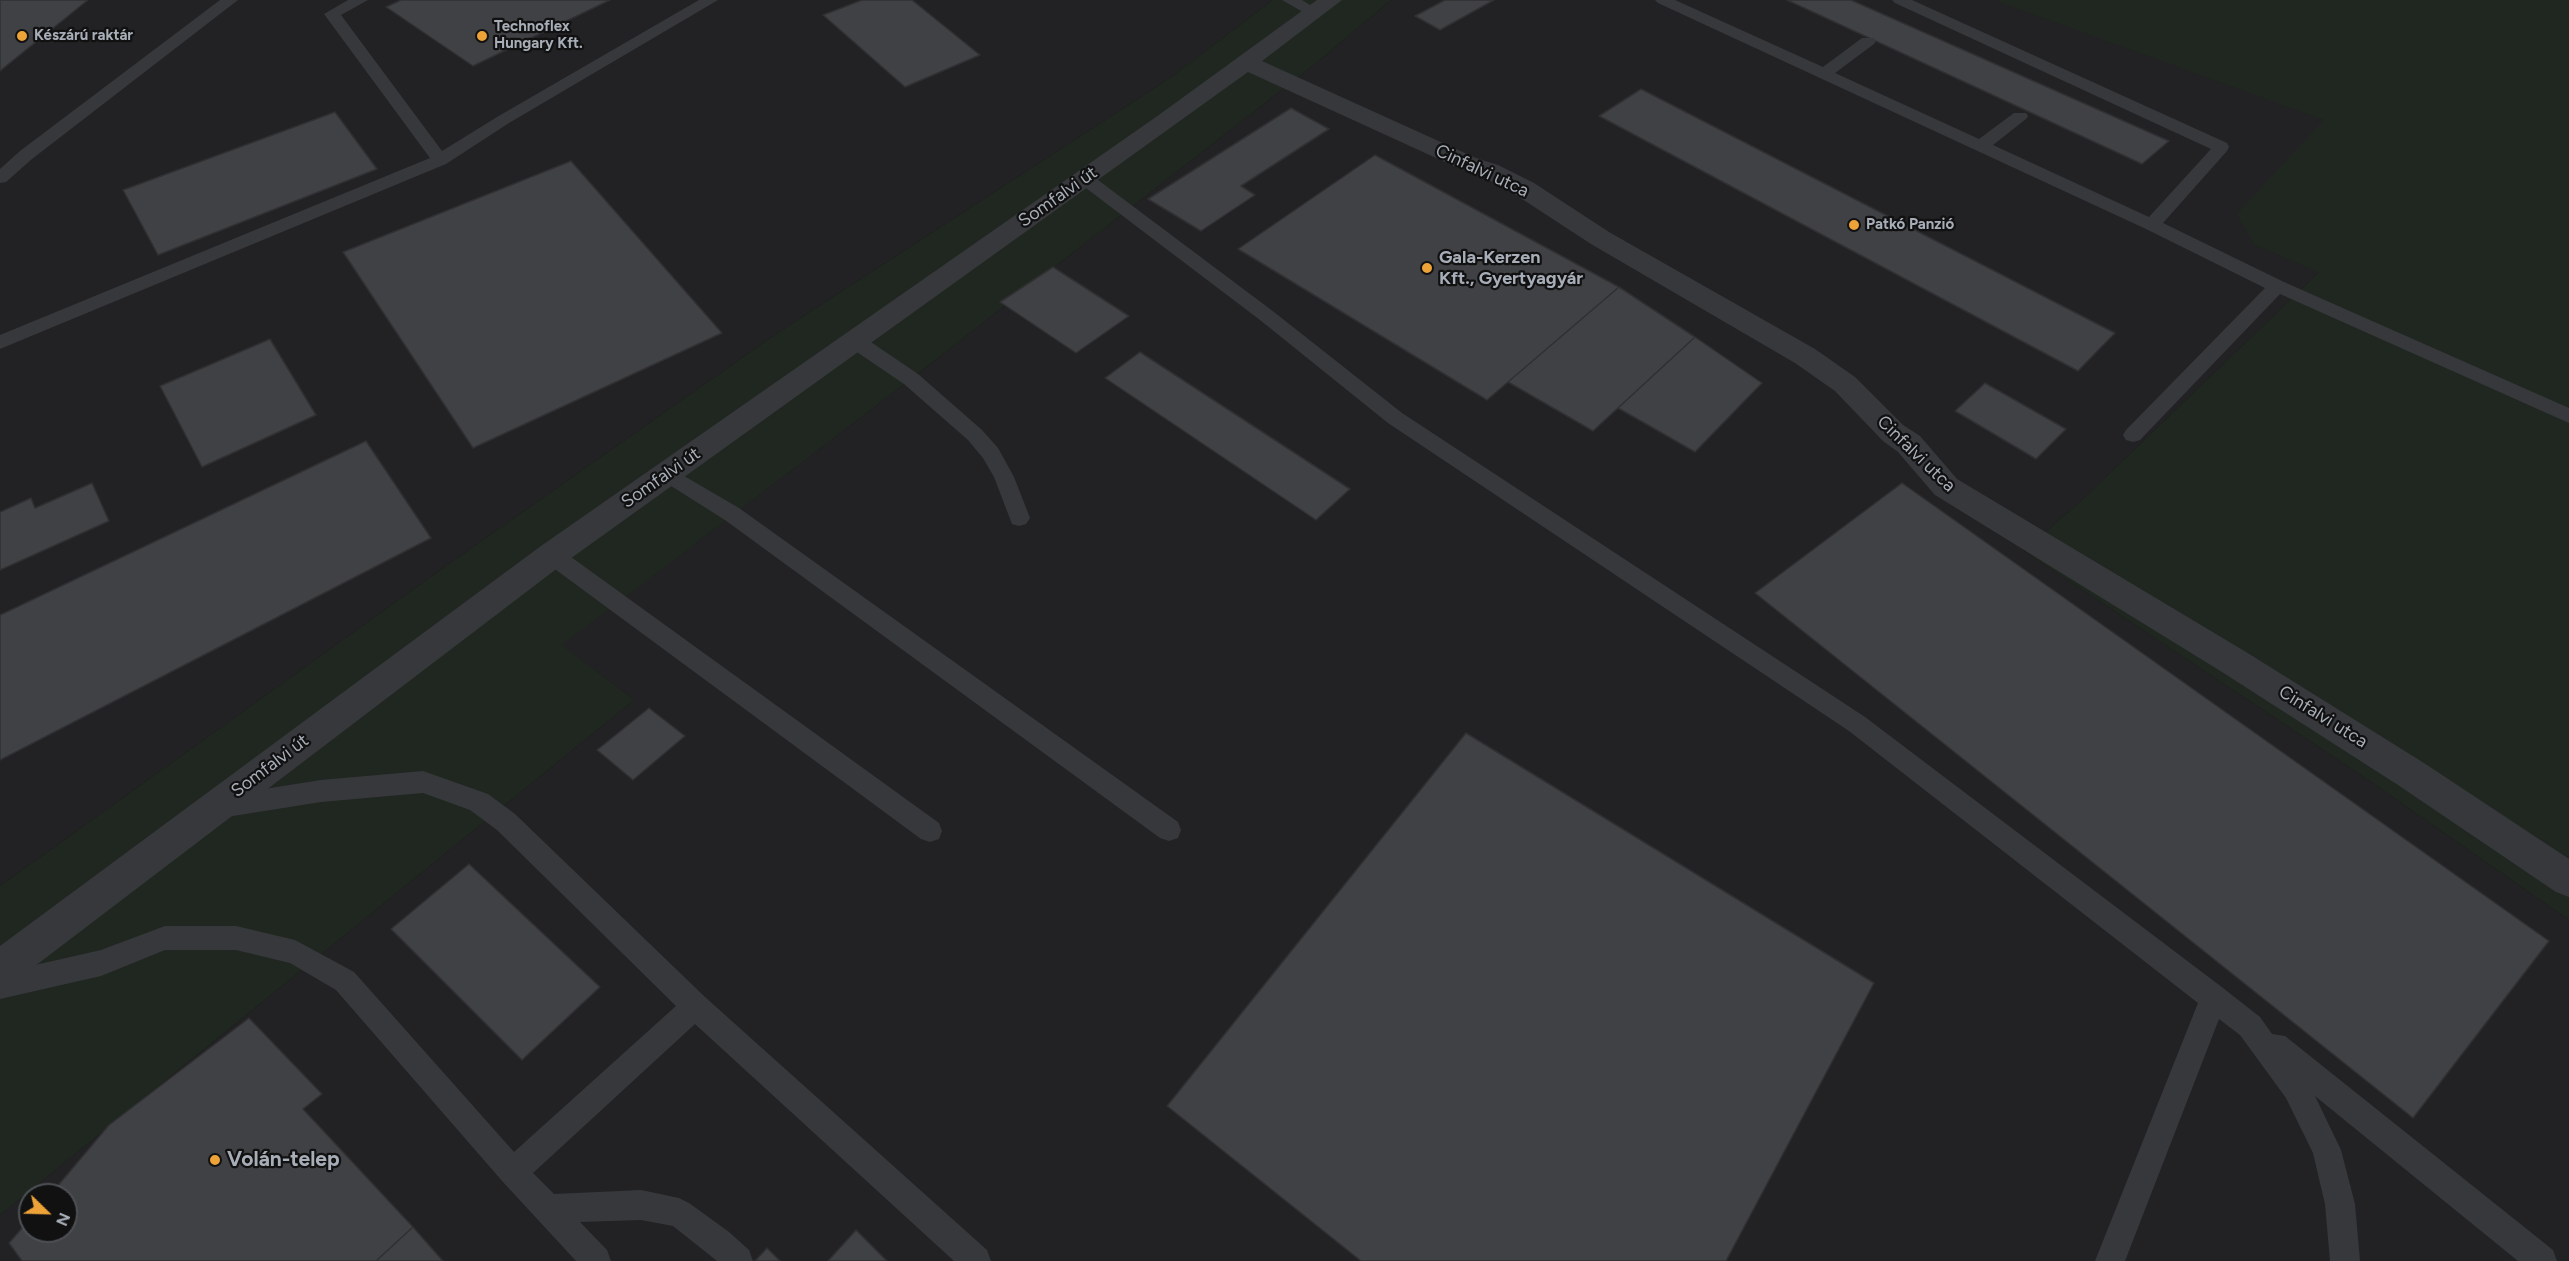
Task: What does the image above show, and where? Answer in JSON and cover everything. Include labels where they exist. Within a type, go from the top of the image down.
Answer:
[{"type":"street","name":"Somfalvi út","points":[[0,969],[552,555],[1247,63],[1312,4]]},
{"type":"street","name":"Cinfalvi utca","points":[[1247,63],[1467,163],[1489,170],[1525,189],[1600,238],[1805,356],[1845,384],[1893,433],[1909,444],[1946,488],[2264,680],[2411,774],[2569,880]]},
{"type":"lane","points":[[0,178],[26,154],[230,0]]},
{"type":"lane","points":[[360,0],[332,14],[440,160]]},
{"type":"lane","points":[[0,342],[440,160],[503,120],[710,0]]},
{"type":"lane","points":[[1663,0],[1692,7],[1824,74],[2152,225],[2277,286],[2569,416]]},
{"type":"lane","points":[[1900,0],[2221,147],[2152,225]]},
{"type":"lane","points":[[1824,74],[1868,41]]},
{"type":"lane","points":[[1981,146],[2020,116]]},
{"type":"lane","points":[[1084,178],[1267,316],[1395,418],[1857,724],[2214,997],[2542,1261]]},
{"type":"lane","points":[[2133,435],[2277,286]]},
{"type":"lane","points":[[855,341],[910,379],[975,435],[991,453],[1004,477],[1019,518]]},
{"type":"lane","points":[[667,474],[732,514],[1169,830]]},
{"type":"lane","points":[[552,555],[930,831]]},
{"type":"lane","points":[[213,808],[321,790],[423,782],[479,802],[506,822],[695,1006],[976,1261]]},
{"type":"lane","points":[[0,986],[101,963],[165,938],[236,938],[295,952],[345,981],[513,1172],[596,1261]]},
{"type":"lane","points":[[2110,1261],[2214,997]]},
{"type":"lane","points":[[513,1172],[695,1006]]},
{"type":"lane","points":[[2250,1026],[2296,1088],[2327,1150],[2340,1204],[2345,1261]]},
{"type":"lane","points":[[548,1209],[641,1205],[679,1214],[719,1242],[738,1261]]},
{"type":"shaded area","points":[[0,0],[1273,0],[1170,78],[773,336],[446,566],[0,886]]},
{"type":"shaded area","points":[[1273,0],[1391,0],[1315,64],[889,396],[562,645],[634,700],[39,1183],[18,1183],[18,1200],[0,1215],[0,886],[446,566],[773,336],[1170,78]]},
{"type":"shaded area","points":[[1391,0],[2124,0],[2356,80],[2255,245],[2320,271],[2083,499],[2024,551],[2364,777],[2569,920],[2569,1261],[0,1261],[0,1215],[18,1200],[18,1243],[78,1243],[78,1183],[39,1183],[634,700],[561,645],[889,396],[1315,64]]},
{"type":"shaded area","points":[[1994,0],[2569,0],[2569,920],[2364,777],[2024,551],[2083,499],[2319,272],[2255,245],[2237,214],[2324,120]]},
{"type":"building","name":"Készárú raktár","points":[[0,0],[88,0],[0,71]]},
{"type":"building","name":"Technoflex Hungary Kft.","points":[[401,0],[610,0],[473,66],[386,7]]},
{"type":"building","points":[[862,0],[912,0],[980,55],[905,87],[823,15]]},
{"type":"building","points":[[1445,0],[1494,0],[1440,30],[1415,16]]},
{"type":"building","points":[[1787,0],[1851,0],[2169,141],[2142,164]]},
{"type":"building","name":"Patkó Panzió","points":[[1641,89],[2115,333],[2078,371],[1599,116]]},
{"type":"building","points":[[1291,108],[1329,129],[1241,186],[1255,195],[1201,231],[1148,199]]},
{"type":"building","points":[[335,112],[377,169],[158,255],[123,190]]},
{"type":"building","name":"Gala-Kerzen Kft., Gyertyagyár","points":[[1375,155],[1619,287],[1487,400],[1238,249]]},
{"type":"building","points":[[571,161],[722,333],[473,448],[343,252]]},
{"type":"building","points":[[1053,267],[1129,316],[1076,353],[1000,302]]},
{"type":"building","points":[[1619,287],[1695,337],[1593,431],[1508,382]]},
{"type":"building","points":[[1695,337],[1762,383],[1695,452],[1618,408]]},
{"type":"building","points":[[270,339],[316,415],[202,467],[160,386]]},
{"type":"building","points":[[1140,352],[1350,489],[1316,520],[1105,378]]},
{"type":"building","points":[[1985,383],[2066,429],[2036,459],[1955,411]]},
{"type":"building","points":[[366,441],[431,538],[0,760],[0,615]]},
{"type":"building","points":[[92,483],[109,521],[0,570],[0,512],[31,498],[35,508]]},
{"type":"building","points":[[1902,483],[2549,941],[2413,1118],[1755,593]]},
{"type":"building","points":[[649,708],[685,736],[633,780],[597,750]]},
{"type":"building","points":[[1466,733],[1874,983],[1726,1261],[1361,1261],[1167,1106]]},
{"type":"building","points":[[469,864],[600,987],[522,1060],[391,929]]},
{"type":"building","name":"Volán-telep","points":[[249,1018],[322,1094],[303,1109],[413,1227],[376,1261],[22,1261],[9,1243],[18,1233],[18,1243],[78,1243],[78,1183],[60,1183],[109,1125]]},
{"type":"building","points":[[413,1227],[443,1261],[376,1261]]},
{"type":"building","points":[[856,1230],[887,1261],[828,1261]]},
{"type":"building","points":[[767,1248],[780,1261],[755,1261]]},
{"type":"place","name":"Készárú raktár","points":[[22,36]]},
{"type":"place","name":"Technoflex Hungary Kft.","points":[[482,36]]},
{"type":"place","name":"Patkó Panzió","points":[[1854,225]]},
{"type":"place","name":"Gala-Kerzen Kft., Gyertyagyár","points":[[1427,268]]},
{"type":"place","name":"Volán-telep","points":[[215,1160]]}]
